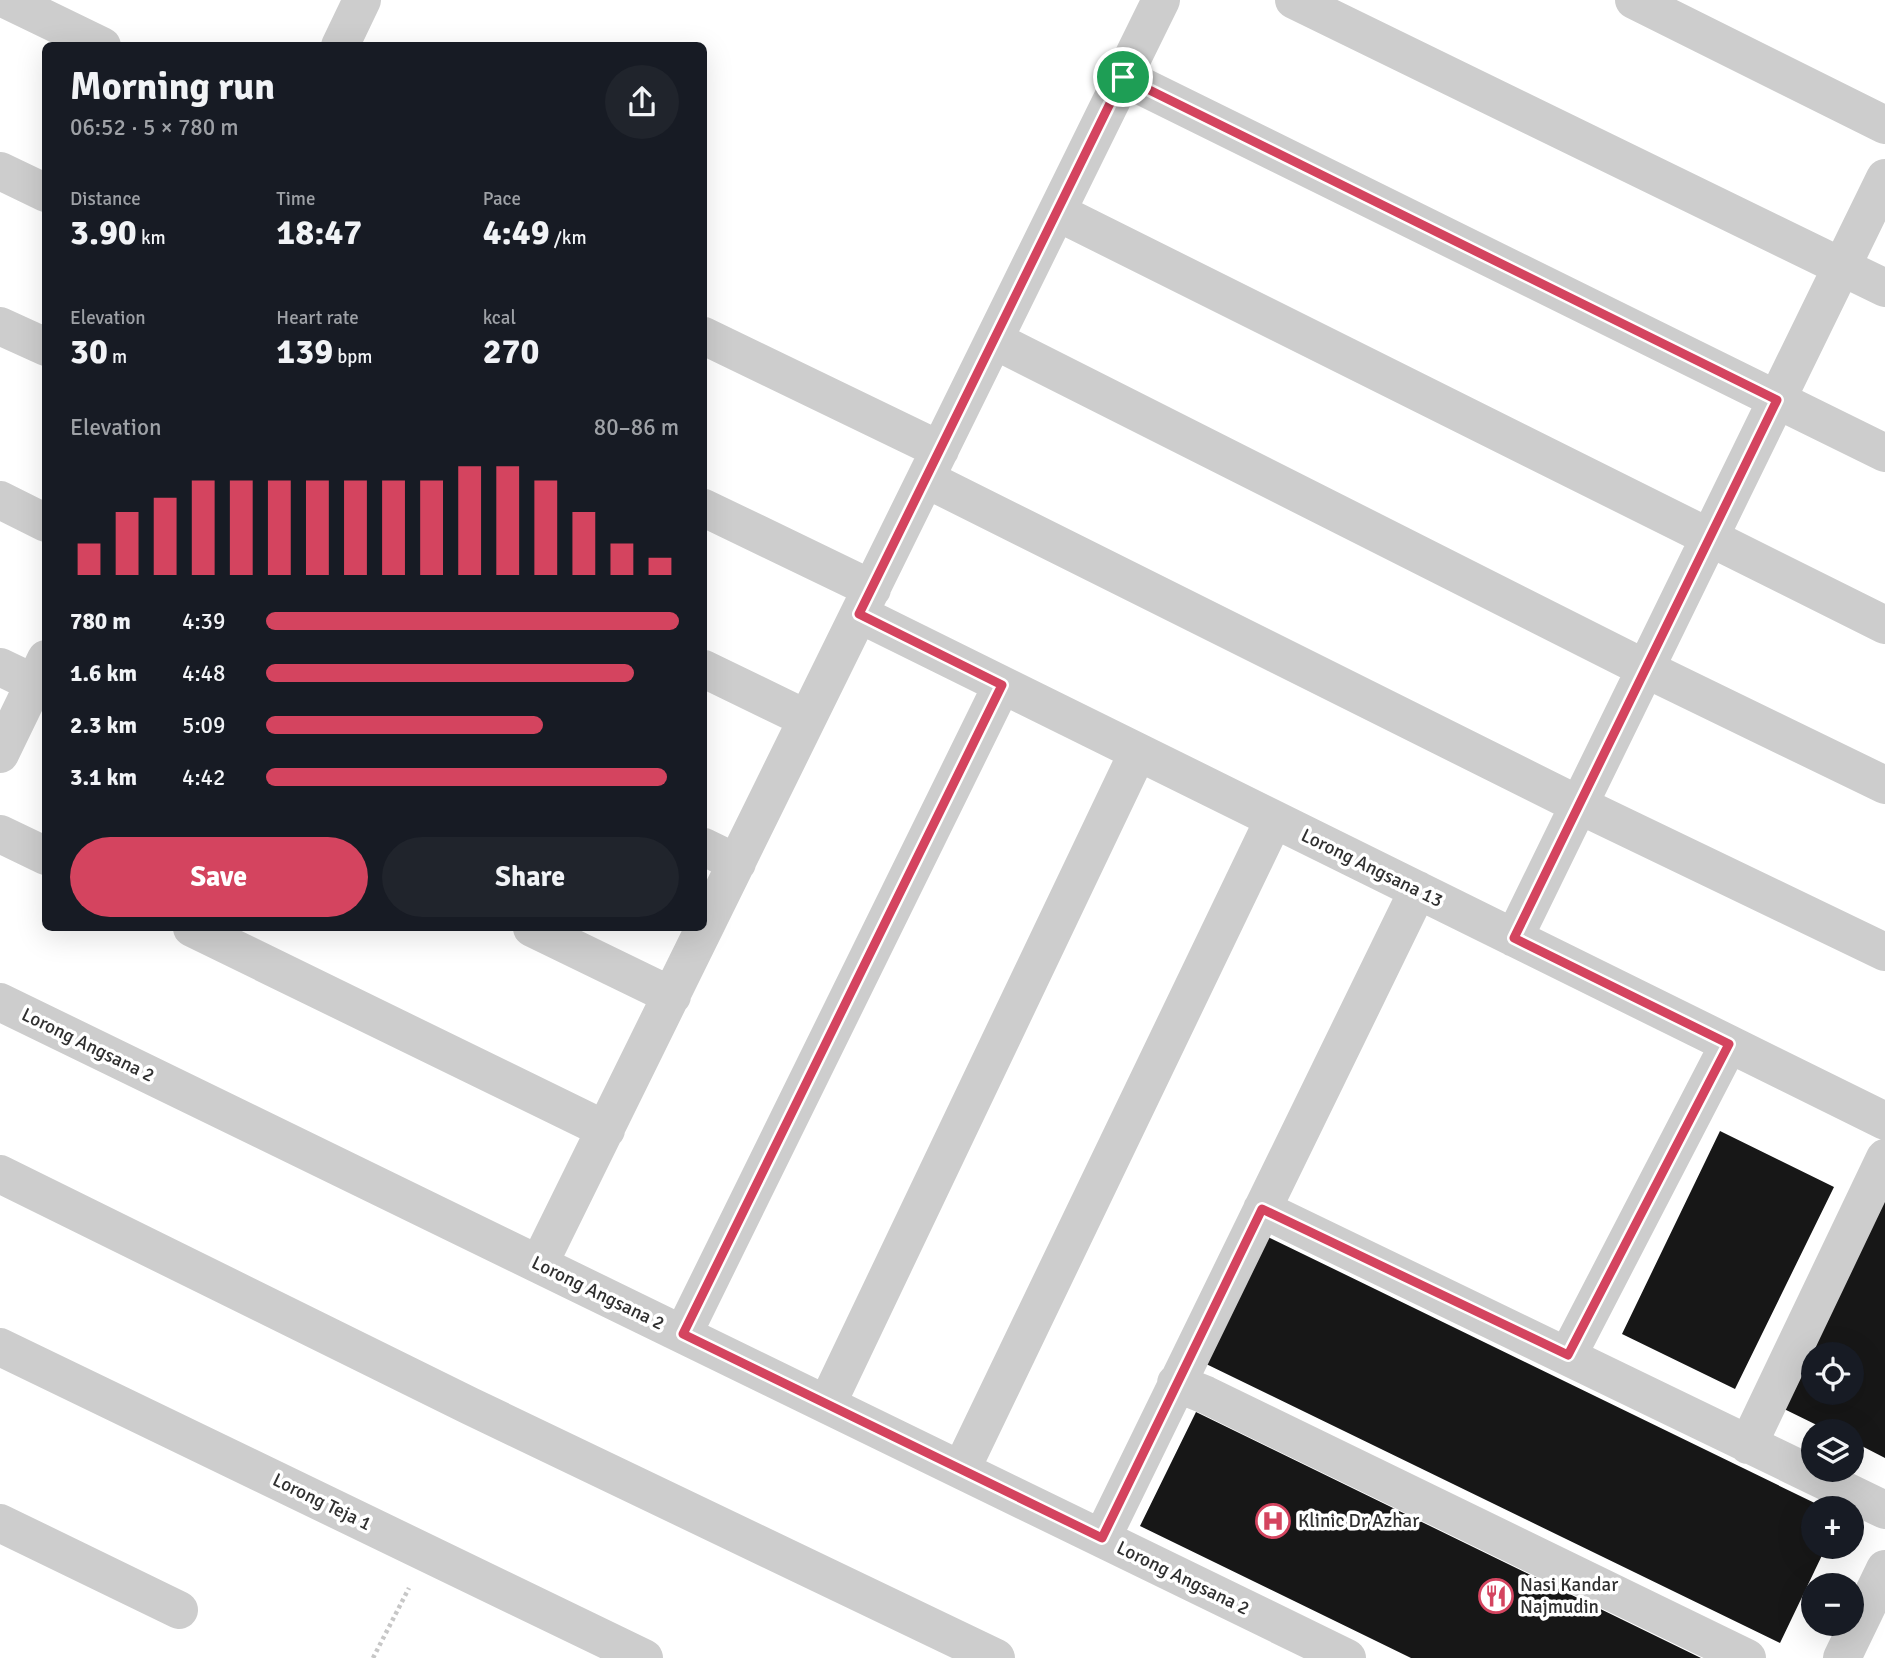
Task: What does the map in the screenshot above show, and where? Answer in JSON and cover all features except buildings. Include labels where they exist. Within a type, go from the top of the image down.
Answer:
[{"type":"street","points":[[7,0],[94,42]]},
{"type":"street","points":[[342,42],[362,0]]},
{"type":"street","points":[[707,924],[1161,0]]},
{"type":"street","points":[[1294,0],[1885,288]]},
{"type":"street","points":[[1634,0],[1885,125]]},
{"type":"street","points":[[1123,77],[1885,453]]},
{"type":"street","points":[[0,171],[42,191]]},
{"type":"street","points":[[1514,938],[1885,178]]},
{"type":"street","points":[[1057,212],[1885,625]]},
{"type":"street","points":[[0,326],[42,345]]},
{"type":"street","points":[[707,338],[933,465],[1580,805],[1885,952]]},
{"type":"street","points":[[994,340],[1646,669],[1885,785]]},
{"type":"street","points":[[0,500],[42,521]]},
{"type":"street","name":"Lorong Angsana 13","points":[[707,510],[865,601],[1002,685],[1885,1121]]},
{"type":"street","points":[[0,667],[42,677],[0,754]]},
{"type":"street","points":[[707,670],[807,719]]},
{"type":"street","points":[[683,1334],[1002,685]]},
{"type":"street","points":[[827,1405],[1138,752]]},
{"type":"street","points":[[961,1470],[1274,819]]},
{"type":"street","points":[[0,834],[42,854]]},
{"type":"street","points":[[707,848],[737,863]]},
{"type":"street","points":[[1102,1538],[1418,890]]},
{"type":"street","points":[[198,931],[606,1130]]},
{"type":"street","points":[[538,931],[672,996]]},
{"type":"street","points":[[539,1264],[704,931]]},
{"type":"street","name":"Lorong Angsana 2","points":[[0,1002],[1347,1658]]},
{"type":"street","points":[[1568,1355],[1729,1044]]},
{"type":"street","points":[[1748,1445],[1885,1158]]},
{"type":"street","points":[[0,1174],[470,1406],[996,1658]]},
{"type":"street","points":[[1262,1209],[1885,1510]]},
{"type":"street","name":"Lorong Teja 1","points":[[0,1347],[644,1658]]},
{"type":"street","points":[[1176,1383],[1206,1395],[1747,1658]]},
{"type":"street","points":[[0,1523],[179,1610]]},
{"type":"street","points":[[1842,1658],[1885,1569]]},
{"type":"path","points":[[373,1658],[427,1553]]},
{"type":"place","name":"Klinic Dr Azhar","points":[[1273,1521]]},
{"type":"place","name":"Nasi Kandar Najmudin","points":[[1496,1596]]},
{"type":"route","points":[[1123,77],[1777,400],[1514,938],[1729,1044],[1568,1355],[1262,1209],[1102,1538],[683,1334],[1002,685],[859,614],[1123,77]]}]
